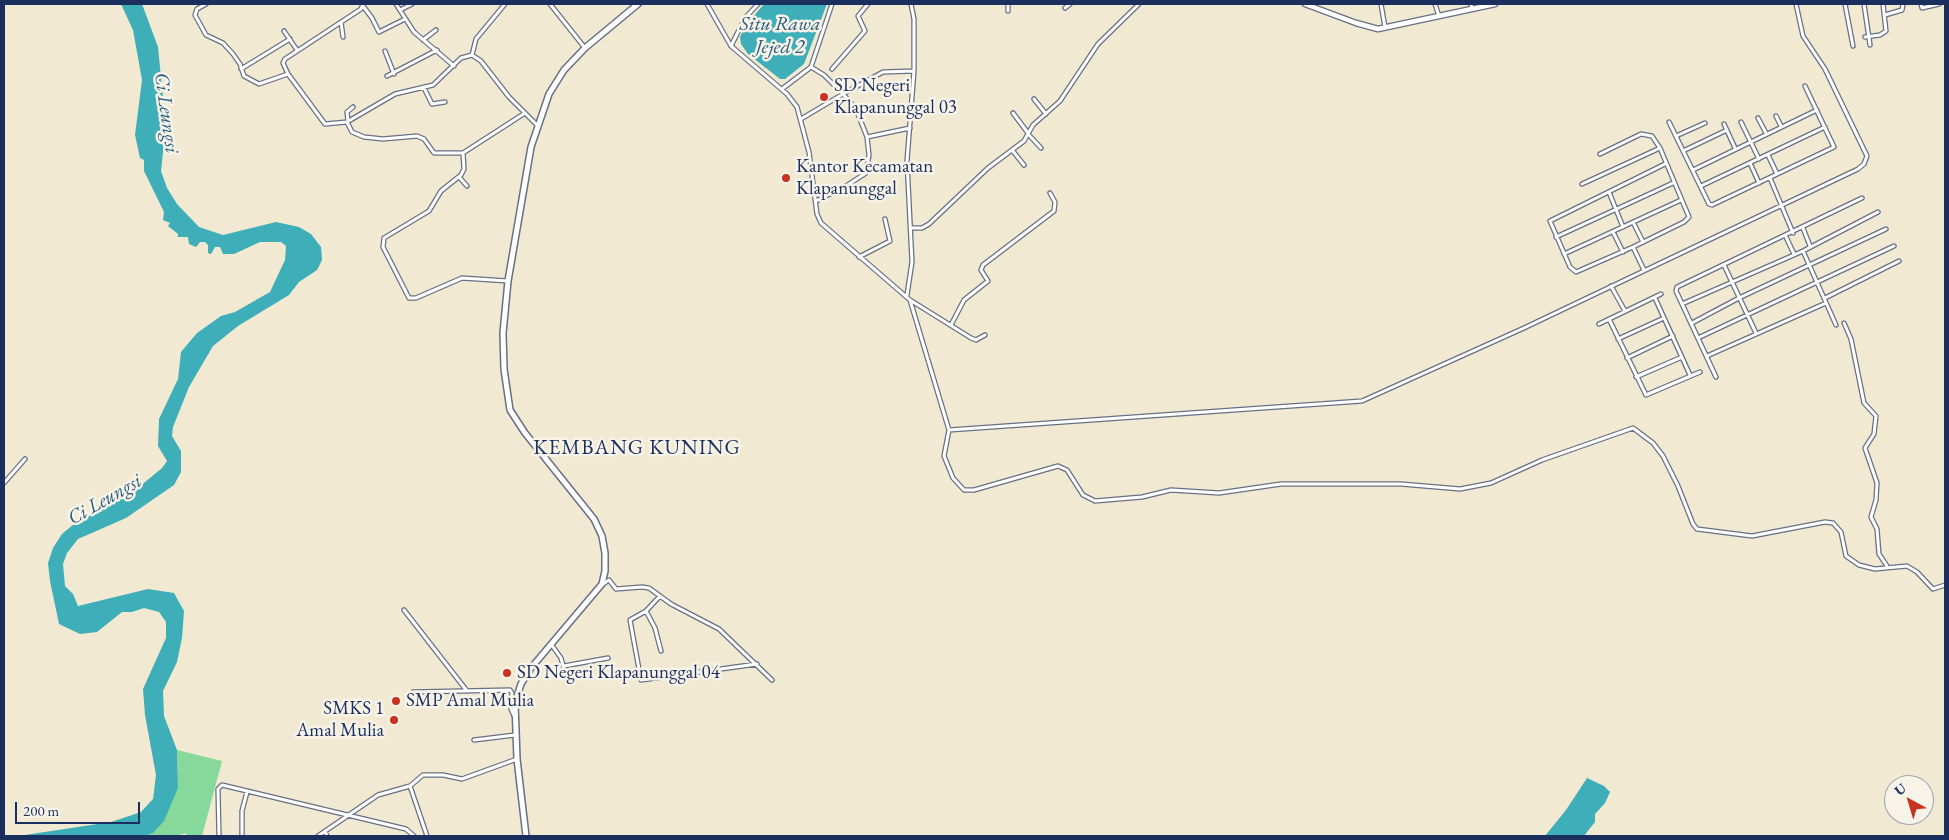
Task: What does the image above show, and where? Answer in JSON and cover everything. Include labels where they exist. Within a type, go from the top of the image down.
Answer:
[{"type":"main road","points":[[526,836],[515,735],[515,703],[521,684],[530,668],[602,584],[605,571],[605,553],[599,527],[525,433],[510,410],[505,390],[504,360],[508,281],[537,125],[543,107],[555,82],[585,48],[638,4]]},
{"type":"street","points":[[206,4],[197,9],[194,15],[206,36],[223,43],[238,62],[244,76],[259,84],[288,74]]},
{"type":"street","points":[[396,4],[414,32],[454,66]]},
{"type":"street","points":[[400,10],[412,4]]},
{"type":"street","points":[[472,55],[476,39],[505,4]]},
{"type":"street","points":[[550,4],[585,48]]},
{"type":"street","points":[[707,4],[730,46],[782,89],[793,101],[801,119],[809,152],[817,214],[821,223],[858,257],[908,298],[976,340],[985,335]]},
{"type":"street","points":[[730,46],[746,18],[758,4]]},
{"type":"street","points":[[782,89],[811,67],[832,4]]},
{"type":"street","points":[[832,69],[865,31],[858,16],[868,4]]},
{"type":"street","points":[[911,4],[914,19],[914,71],[907,161],[912,262],[908,298],[949,430],[944,456],[953,478],[964,490],[974,490],[1058,466],[1067,470],[1083,496],[1095,501],[1142,496],[1171,490],[1219,493],[1280,484],[1401,484],[1460,489],[1491,483],[1542,460],[1633,428],[1653,443],[1663,456],[1678,486],[1693,524],[1697,529],[1752,536],[1829,522],[1840,529],[1844,550],[1851,561],[1870,569],[1902,566],[1913,568],[1933,589],[1945,585]]},
{"type":"street","points":[[1008,4],[1008,11]]},
{"type":"street","points":[[1065,8],[1070,4]]},
{"type":"street","points":[[910,228],[922,228],[929,224],[988,168],[1024,141],[1033,125],[1060,101],[1098,44],[1139,4]]},
{"type":"street","points":[[1305,4],[1364,26],[1386,28],[1439,16],[1471,6],[1495,4]]},
{"type":"street","points":[[1381,4],[1386,28]]},
{"type":"street","points":[[1435,4],[1439,16]]},
{"type":"street","points":[[949,430],[1362,401],[1524,328],[1858,169],[1864,164],[1866,156],[1825,70],[1803,36],[1796,4]]},
{"type":"street","points":[[1845,4],[1853,46]]},
{"type":"street","points":[[1864,4],[1867,36],[1870,45]]},
{"type":"street","points":[[1867,36],[1884,34],[1886,29],[1883,4]]},
{"type":"street","points":[[1884,14],[1902,10],[1903,4]]},
{"type":"street","points":[[1921,4],[1922,8],[1938,4]]},
{"type":"street","points":[[405,19],[379,32],[363,5],[283,61],[288,74],[325,124],[348,122],[395,94],[424,88],[437,83],[461,58],[472,55],[481,61],[509,97],[537,125]]},
{"type":"street","points":[[341,22],[343,37]]},
{"type":"street","points":[[423,40],[436,30]]},
{"type":"street","points":[[284,31],[297,50]]},
{"type":"street","points":[[241,69],[290,39]]},
{"type":"street","points":[[387,76],[437,50]]},
{"type":"street","points":[[385,51],[394,74]]},
{"type":"street","points":[[811,67],[824,75],[856,109],[867,137],[869,156],[866,173],[862,178],[816,201]]},
{"type":"street","points":[[801,119],[883,72],[914,71]]},
{"type":"street","points":[[1669,122],[1711,205],[1834,147],[1805,86]]},
{"type":"street","points":[[424,88],[432,104],[445,102]]},
{"type":"street","points":[[1034,99],[1046,114]]},
{"type":"street","points":[[353,107],[347,112],[352,132],[364,137],[383,139],[417,136],[424,139],[434,153],[463,153],[525,113]]},
{"type":"street","points":[[1692,170],[1817,110]]},
{"type":"street","points":[[1013,113],[1041,148]]},
{"type":"street","points":[[1776,116],[1781,126]]},
{"type":"street","points":[[1758,118],[1766,133]]},
{"type":"street","points":[[1742,122],[1759,159]]},
{"type":"street","points":[[1676,136],[1705,123]]},
{"type":"street","points":[[1724,124],[1735,148]]},
{"type":"street","points":[[1701,186],[1825,127]]},
{"type":"street","points":[[867,137],[910,128]]},
{"type":"street","points":[[1683,151],[1727,130]]},
{"type":"street","points":[[1600,154],[1642,134],[1652,136],[1660,148],[1664,164],[1689,216],[1688,220],[1644,242],[1576,272],[1572,270],[1556,238],[1551,220],[1664,164]]},
{"type":"street","points":[[1582,184],[1660,148]]},
{"type":"street","points":[[1012,150],[1024,165]]},
{"type":"street","points":[[463,153],[464,169],[459,177],[441,191],[429,211],[384,238],[382,242],[383,247],[409,298],[416,298],[462,278],[508,281]]},
{"type":"street","points":[[1768,155],[1777,174]]},
{"type":"street","points":[[1750,163],[1759,183]]},
{"type":"street","points":[[459,177],[467,186]]},
{"type":"street","points":[[1770,178],[1792,232]]},
{"type":"street","points":[[1556,238],[1673,183]]},
{"type":"street","points":[[1609,192],[1623,227]]},
{"type":"street","points":[[951,325],[964,300],[988,280],[981,270],[985,263],[1054,211],[1056,204],[1050,193]]},
{"type":"street","points":[[1716,377],[1676,291],[1677,287],[1786,237],[1792,232],[1862,198]]},
{"type":"street","points":[[1564,254],[1623,227],[1634,224],[1681,200]]},
{"type":"street","points":[[1682,304],[1803,251],[1878,212]]},
{"type":"street","points":[[858,257],[890,241],[885,219]]},
{"type":"street","points":[[1634,224],[1644,242]]},
{"type":"street","points":[[1803,228],[1810,246]]},
{"type":"street","points":[[1692,323],[1739,298],[1810,267],[1886,229]]},
{"type":"street","points":[[1613,232],[1622,252]]},
{"type":"street","points":[[1786,237],[1794,254]]},
{"type":"street","points":[[1698,338],[1818,284],[1894,246]]},
{"type":"street","points":[[1633,247],[1644,270]]},
{"type":"street","points":[[1803,251],[1836,325]]},
{"type":"street","points":[[1707,356],[1825,301],[1899,261]]},
{"type":"street","points":[[1724,265],[1756,333]]},
{"type":"street","points":[[1611,286],[1625,311]]},
{"type":"street","points":[[1599,324],[1661,294]]},
{"type":"street","points":[[1655,298],[1690,376]]},
{"type":"street","points":[[1618,339],[1664,318]]},
{"type":"street","points":[[1609,319],[1646,395],[1700,372]]},
{"type":"street","points":[[1844,323],[1851,339],[1864,403],[1875,415],[1874,434],[1866,448],[1876,483],[1876,500],[1870,516],[1877,529],[1879,554],[1888,567]]},
{"type":"street","points":[[1627,358],[1673,336]]},
{"type":"street","points":[[1636,377],[1682,357]]},
{"type":"street","points":[[4,483],[25,459]]},
{"type":"street","points":[[602,584],[609,580],[616,589],[646,587],[719,629],[772,680]]},
{"type":"street","points":[[660,596],[646,611],[630,620],[641,680],[757,664]]},
{"type":"street","points":[[404,610],[467,691]]},
{"type":"street","points":[[646,611],[655,628],[661,651]]},
{"type":"street","points":[[552,644],[564,666],[567,681]]},
{"type":"street","points":[[564,666],[608,658]]},
{"type":"street","points":[[413,692],[510,690],[512,694],[511,709],[516,720]]},
{"type":"street","points":[[474,740],[515,735]]},
{"type":"street","points":[[318,836],[383,792],[410,786],[423,775],[462,779],[517,759]]},
{"type":"street","points":[[219,836],[218,787],[222,785],[286,799],[406,830],[414,836]]},
{"type":"street","points":[[410,786],[427,836]]},
{"type":"street","points":[[242,836],[242,811],[247,792]]},
{"type":"street","points":[[324,831],[326,836]]},
{"type":"green space","points":[[177,750],[222,761],[202,836],[186,836],[186,833],[176,836],[145,836],[153,833],[178,788]]},
{"type":"water","points":[[121,4],[142,4],[158,47],[163,98],[164,143],[161,171],[167,188],[177,204],[199,227],[223,235],[276,222],[299,227],[311,234],[321,247],[322,260],[317,270],[299,282],[289,295],[238,326],[213,346],[189,387],[173,427],[172,436],[181,451],[181,472],[174,485],[126,518],[78,539],[67,553],[63,564],[65,586],[73,594],[78,606],[148,589],[174,593],[184,611],[182,638],[177,662],[163,691],[164,716],[177,750],[178,788],[164,821],[153,833],[145,836],[18,836],[111,822],[141,812],[153,799],[156,775],[145,715],[143,689],[166,638],[166,622],[159,612],[144,608],[132,612],[122,612],[97,632],[80,634],[59,624],[48,563],[53,548],[62,534],[74,524],[133,492],[162,468],[167,461],[158,446],[159,419],[178,379],[181,352],[197,333],[221,316],[235,312],[270,292],[285,260],[286,246],[281,242],[260,242],[234,254],[223,254],[220,247],[215,247],[211,254],[208,253],[208,245],[205,242],[200,242],[196,247],[189,244],[188,237],[178,237],[178,234],[168,226],[170,223],[163,220],[164,212],[144,171],[144,160],[140,158],[135,135],[142,80],[133,30]]},
{"type":"water","name":"Situ Rawa Jejed 2","points":[[764,4],[827,4],[804,64],[785,79],[780,79],[748,54],[741,44],[740,37],[746,25]]},
{"type":"water","points":[[1587,778],[1604,786],[1610,792],[1605,803],[1595,814],[1595,822],[1584,836],[1545,836],[1566,810]]},
{"type":"place","name":"SD Negeri Klapanunggal 03","points":[[824,97]]},
{"type":"place","name":"Kantor Kecamatan Klapanunggal","points":[[786,178]]},
{"type":"place","name":"SD Negeri Klapanunggal 04","points":[[507,673]]},
{"type":"place","name":"SMP Amal Mulia","points":[[396,701]]},
{"type":"place","name":"SMKS 1 Amal Mulia","points":[[394,720]]},
{"type":"district","name":"KEMBANG KUNING","points":[[637,448]]},
{"type":"water label","name":"Ci Leungsi","points":[[166,113]]},
{"type":"water label","name":"Ci Leungsi","points":[[105,500]]}]
